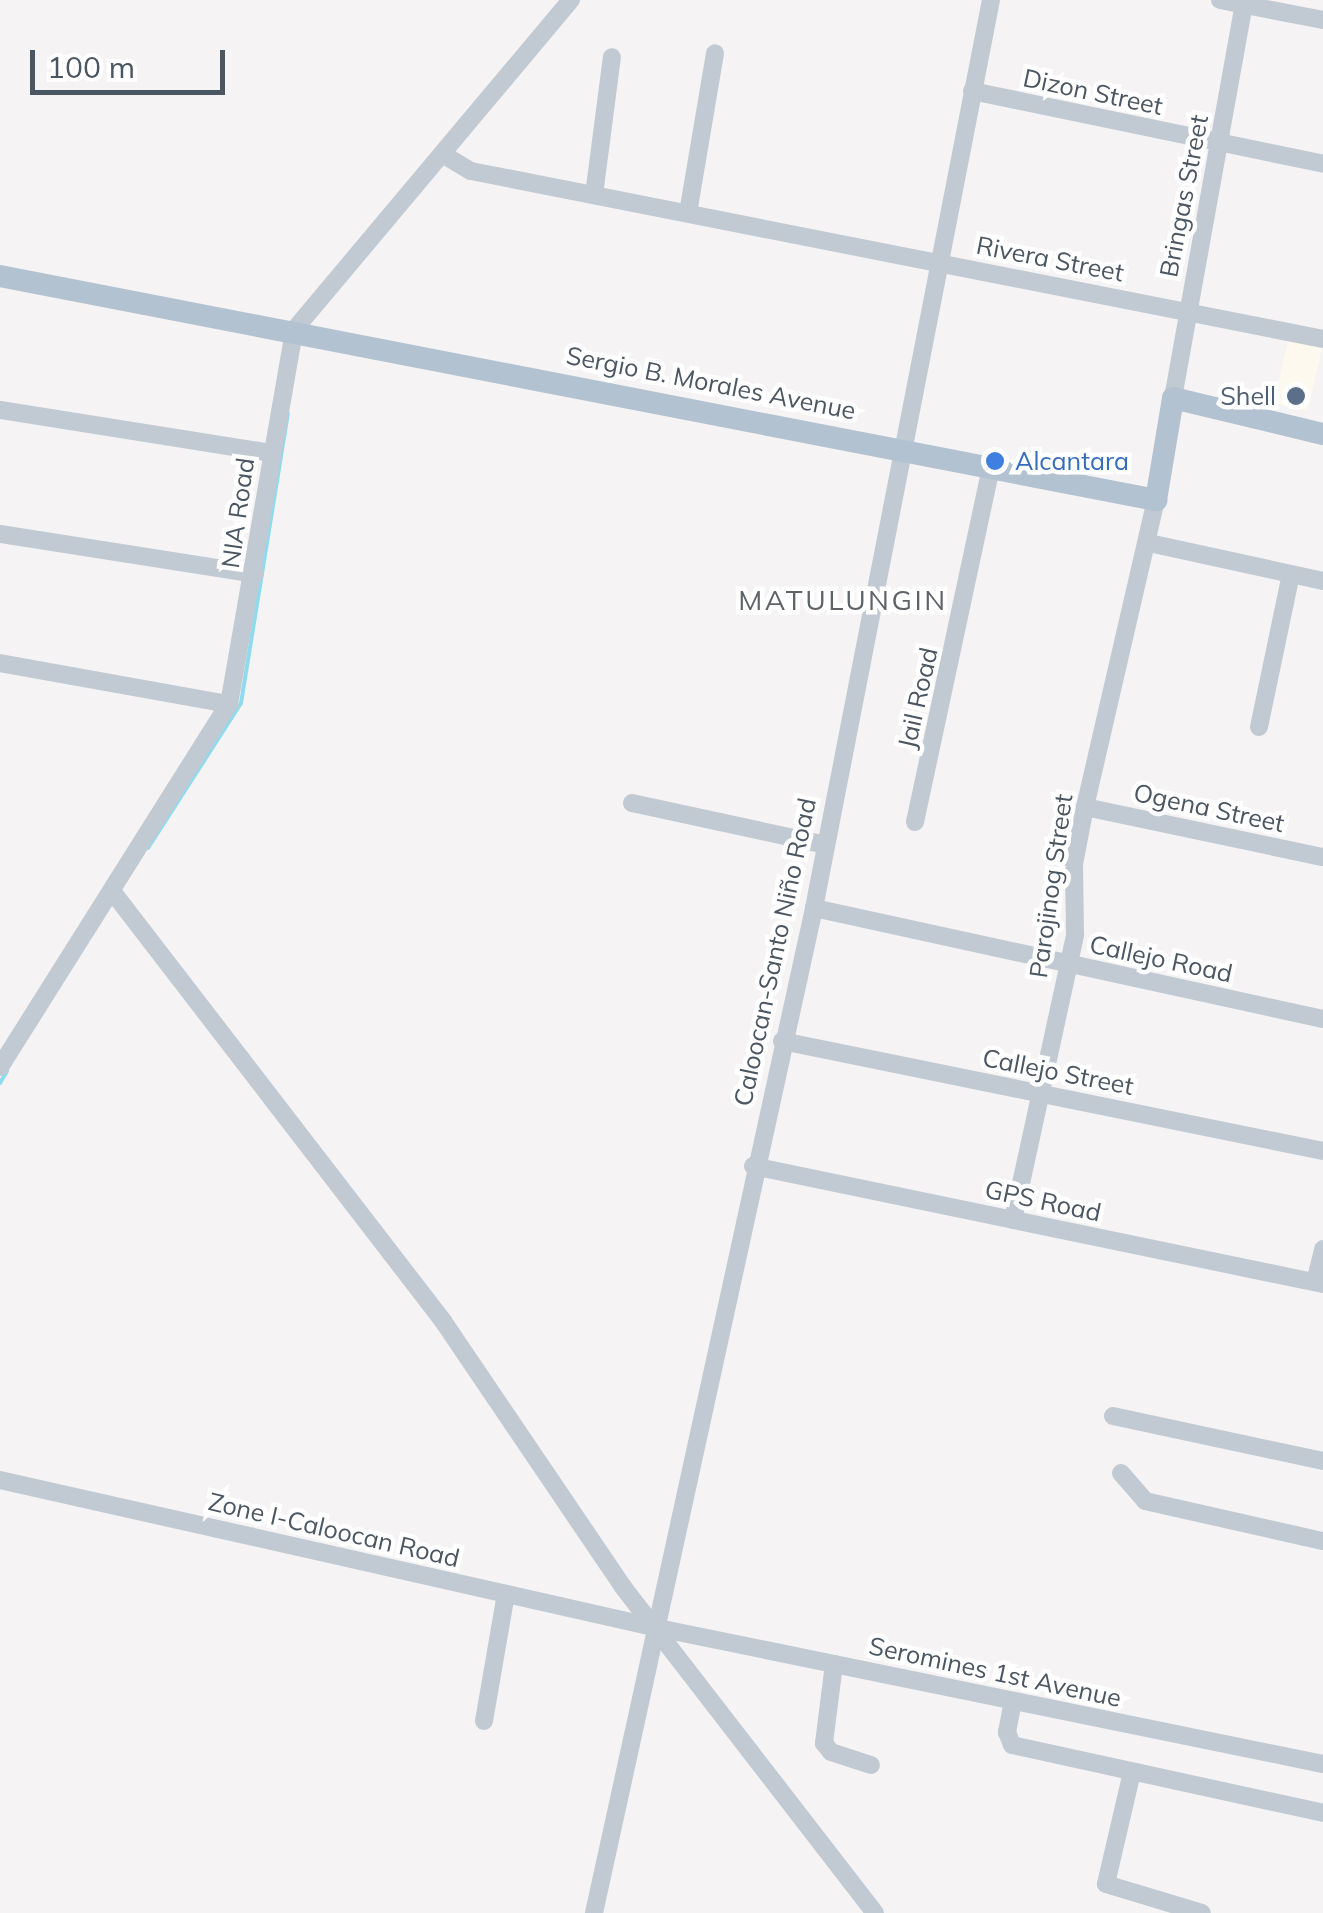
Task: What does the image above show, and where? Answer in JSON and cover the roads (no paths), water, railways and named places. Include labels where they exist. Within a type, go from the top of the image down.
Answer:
[{"type":"main road","name":"Sergio B. Morales Avenue","points":[[0,276],[1156,500]]},
{"type":"main road","points":[[1156,500],[1173,398],[1323,434]]},
{"type":"street","points":[[294,330],[449,159],[572,0]]},
{"type":"street","name":"Caloocan-Santo Niño Road","points":[[594,1913],[658,1628],[753,1166],[814,908],[903,449],[944,263],[991,0]]},
{"type":"street","points":[[1220,0],[1323,20]]},
{"type":"street","name":"Bringas Street","points":[[1173,398],[1244,4]]},
{"type":"street","points":[[688,213],[715,53]]},
{"type":"street","points":[[594,195],[612,57]]},
{"type":"street","name":"Dizon Street","points":[[972,91],[1323,164]]},
{"type":"street","name":"Rivera Street","points":[[449,159],[594,195],[1323,339]]},
{"type":"street","name":"NIA Road","points":[[0,1067],[229,704],[255,574],[294,330]]},
{"type":"street","points":[[0,410],[272,454]]},
{"type":"street","name":"Jail Road","points":[[914,822],[991,467]]},
{"type":"street","name":"Parojinog Street","points":[[1012,1220],[1077,914],[1074,864],[1085,807],[1156,500]]},
{"type":"street","points":[[0,534],[255,574]]},
{"type":"street","points":[[1149,542],[1323,581]]},
{"type":"street","points":[[1259,726],[1291,574]]},
{"type":"street","points":[[0,663],[229,704]]},
{"type":"street","points":[[632,804],[826,844]]},
{"type":"street","name":"Ogena Street","points":[[1085,807],[1323,858]]},
{"type":"street","points":[[112,892],[443,1321],[658,1628],[876,1913]]},
{"type":"street","name":"Callejo Road","points":[[814,908],[1323,1019]]},
{"type":"street","name":"Callejo Street","points":[[782,1042],[1323,1151]]},
{"type":"street","name":"GPS Road","points":[[753,1166],[1319,1283]]},
{"type":"street","points":[[1319,1283],[1323,1249]]},
{"type":"street","points":[[1113,1416],[1323,1461]]},
{"type":"street","points":[[1121,1472],[1145,1501],[1323,1541]]},
{"type":"street","name":"Zone I-Caloocan Road","points":[[0,1480],[658,1628]]},
{"type":"street","points":[[484,1721],[506,1594]]},
{"type":"street","name":"Seromines 1st Avenue","points":[[658,1628],[1323,1764]]},
{"type":"street","points":[[834,1664],[824,1743],[831,1752],[871,1765]]},
{"type":"street","points":[[1012,1700],[1007,1732],[1012,1745],[1322,1809]]},
{"type":"street","points":[[1132,1772],[1106,1884],[1202,1913]]},
{"type":"waterway","points":[[148,848],[241,703],[288,414]]},
{"type":"waterway","points":[[0,1083],[7,1071]]},
{"type":"place","name":"Shell","points":[[1296,396]]},
{"type":"place","name":"Alcantara","points":[[995,461]]},
{"type":"district","name":"MATULUNGIN","points":[[843,600]]}]
